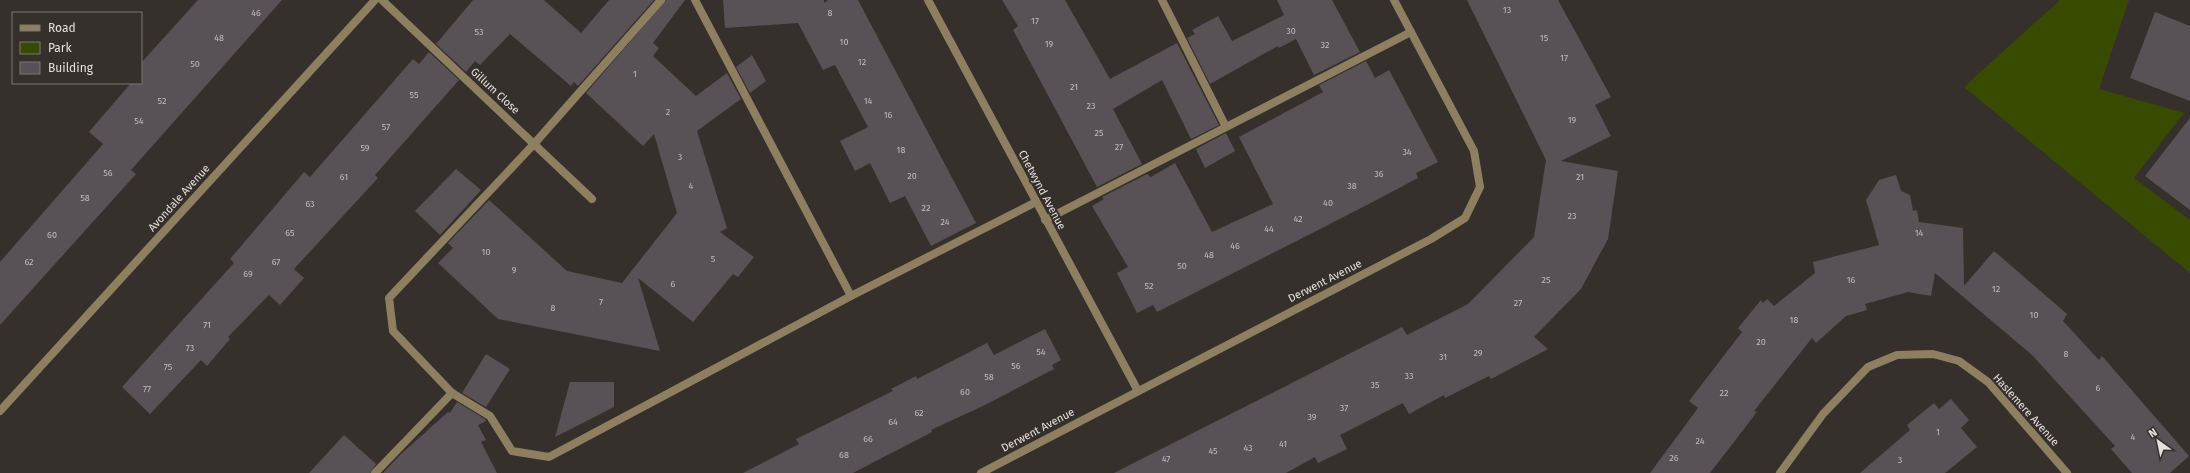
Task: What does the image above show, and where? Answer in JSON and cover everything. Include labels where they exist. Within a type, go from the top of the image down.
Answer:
[{"type":"street","name":"Avondale Avenue","points":[[0,411],[374,0]]},
{"type":"street","name":"Gillum Close","points":[[382,0],[592,199]]},
{"type":"street","points":[[661,0],[534,144],[389,298],[393,331],[452,393],[490,416],[512,450],[549,457],[851,296],[1036,202]]},
{"type":"street","points":[[695,0],[851,296]]},
{"type":"street","name":"Chetwynd Avenue","points":[[928,0],[1138,391]]},
{"type":"street","points":[[1162,0],[1226,127]]},
{"type":"street","name":"Derwent Avenue","points":[[980,473],[1431,239],[1465,218],[1480,187],[1474,151],[1394,0]]},
{"type":"street","points":[[1045,220],[1411,32]]},
{"type":"street","name":"Haslemere Avenue","points":[[1780,473],[1823,414],[1868,367],[1897,355],[1933,354],[1959,361],[1988,382],[2067,473]]},
{"type":"street","points":[[375,473],[452,393]]},
{"type":"green space","points":[[2060,0],[2129,0],[2099,89],[2184,113],[2134,178],[2190,220],[2190,273],[1964,87]]},
{"type":"building","points":[[198,0],[282,0],[131,170],[136,174],[0,325],[0,262],[103,144],[89,132],[130,84],[142,84],[142,62]]},
{"type":"building","points":[[473,0],[544,0],[581,33],[609,0],[654,0],[578,86],[574,82],[571,86],[510,34],[480,65],[475,61],[466,72],[436,44]]},
{"type":"building","points":[[666,0],[685,0],[653,43],[659,48],[653,56],[696,96],[727,73],[741,99],[697,131],[727,228],[720,232],[754,257],[738,277],[733,274],[693,322],[638,278],[660,351],[498,319],[438,263],[453,248],[448,243],[489,200],[567,271],[622,283],[677,213],[654,134],[643,146],[586,93]]},
{"type":"building","points":[[723,0],[824,0],[824,3],[828,0],[858,0],[976,223],[931,246],[905,196],[890,203],[870,163],[855,171],[840,141],[868,127],[835,65],[823,70],[798,23],[725,28]]},
{"type":"building","points":[[1002,0],[1065,0],[1110,79],[1177,43],[1219,125],[1191,139],[1162,80],[1113,109],[1142,164],[1097,187],[1013,30],[1018,26]]},
{"type":"building","points":[[1277,0],[1332,0],[1360,52],[1314,75],[1296,39],[1279,48],[1278,46],[1210,84],[1187,38],[1195,34],[1192,30],[1218,16],[1232,41],[1284,15]]},
{"type":"building","points":[[1467,0],[1558,0],[1611,97],[1595,105],[1611,136],[1561,161],[1618,171],[1608,239],[1581,289],[1534,337],[1548,349],[1491,379],[1489,376],[1445,398],[1444,395],[1409,414],[1403,403],[1340,435],[1347,449],[1318,463],[1315,457],[1286,473],[1114,473],[1402,327],[1407,335],[1468,304],[1534,237],[1546,160]]},
{"type":"building","points":[[2155,12],[2190,26],[2190,101],[2130,78]]},
{"type":"building","points":[[429,52],[459,80],[375,175],[378,178],[294,269],[304,278],[280,305],[269,295],[228,337],[230,339],[207,366],[201,360],[150,414],[122,387],[234,263],[230,259],[304,172],[310,177],[413,59],[419,64]]},
{"type":"building","points":[[752,55],[766,81],[750,93],[736,67]]},
{"type":"building","points":[[1366,61],[1375,78],[1389,70],[1438,162],[1416,173],[1418,178],[1157,312],[1153,305],[1137,313],[1117,273],[1128,267],[1092,206],[1104,199],[1102,197],[1147,174],[1151,177],[1175,163],[1212,232],[1273,204],[1239,137],[1323,92],[1319,85]]},
{"type":"building","points":[[2190,118],[2190,210],[2145,176]]},
{"type":"building","points":[[1226,133],[1235,151],[1205,168],[1196,149]]},
{"type":"building","points":[[456,169],[481,190],[440,235],[415,211]]},
{"type":"building","points":[[1896,175],[1901,191],[1910,195],[1913,211],[1917,210],[1919,222],[1963,228],[1964,286],[1994,251],[2067,314],[2063,321],[2099,360],[2102,356],[2189,456],[2170,473],[2132,473],[2111,449],[2115,446],[2032,355],[1935,273],[1931,296],[1908,292],[1865,304],[1867,310],[1846,316],[1816,343],[1812,338],[1754,411],[1757,412],[1710,473],[1650,473],[1698,408],[1689,401],[1742,332],[1738,328],[1761,300],[1763,303],[1767,299],[1774,306],[1815,273],[1813,262],[1879,245],[1866,200],[1879,180]]},
{"type":"building","points":[[1045,329],[1061,360],[1052,365],[1054,369],[987,404],[931,430],[932,432],[853,473],[743,473],[799,444],[796,439],[893,391],[891,389],[916,376],[917,379],[987,343],[994,355]]},
{"type":"building","points":[[486,354],[510,369],[486,407],[462,393]]},
{"type":"building","points":[[570,382],[614,382],[614,407],[555,437]]},
{"type":"building","points":[[1951,399],[1969,420],[1961,428],[1977,447],[1945,473],[1860,473],[1910,430],[1907,425],[1934,403],[1939,409]]},
{"type":"building","points":[[457,402],[485,419],[486,421],[478,425],[486,440],[481,442],[497,473],[383,473],[401,454],[448,412],[450,413]]},
{"type":"building","points":[[344,435],[376,464],[370,473],[309,473]]}]
